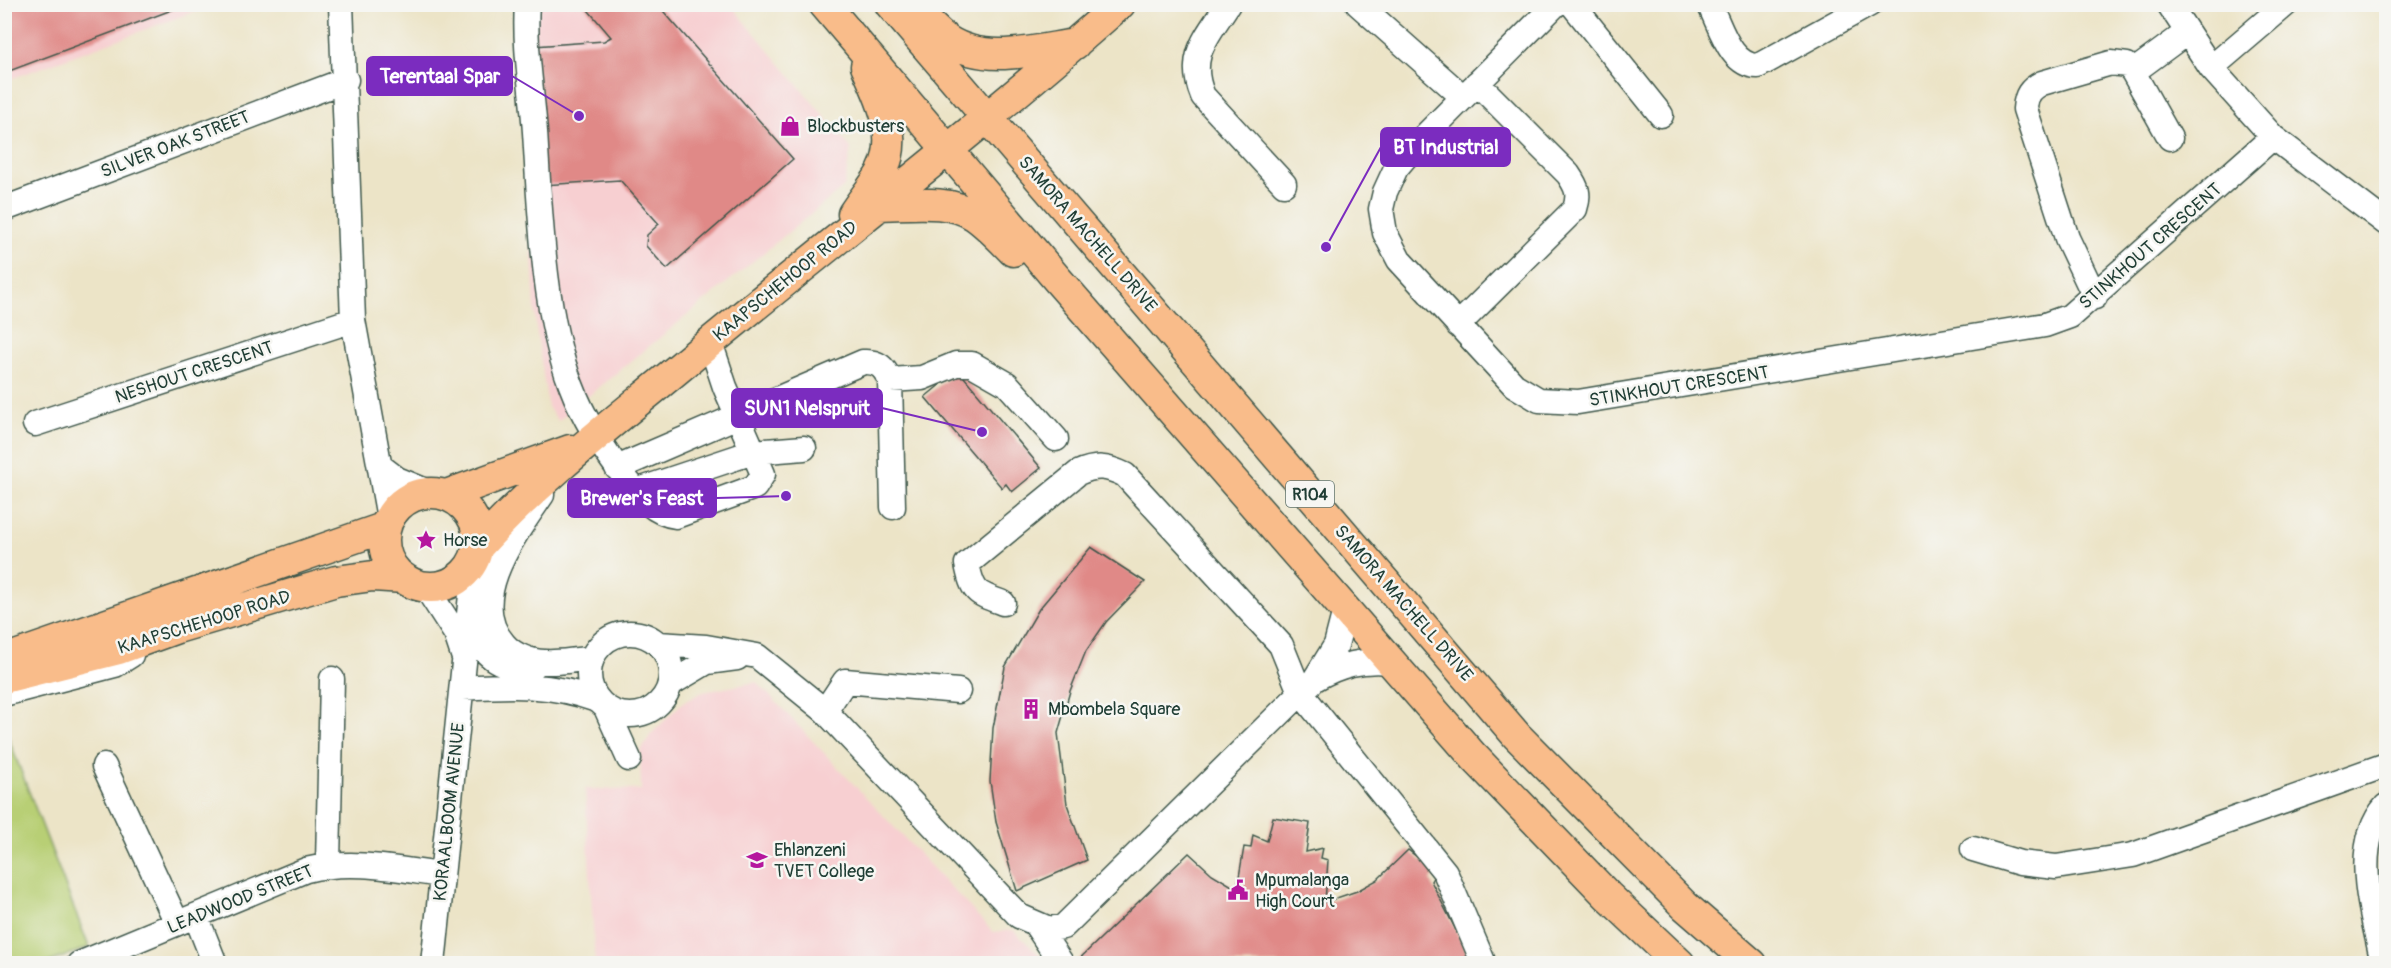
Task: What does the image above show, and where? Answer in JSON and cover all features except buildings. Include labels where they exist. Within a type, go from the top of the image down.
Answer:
[{"type":"main road","name":"R104","points":[[824,4],[1057,279],[1149,382],[1389,662],[1482,765],[1608,896],[1680,963]]},
{"type":"main road","name":"SAMORA MACHELL DRIVE","points":[[890,4],[1517,736],[1685,906],[1752,963]]},
{"type":"main road","points":[[908,4],[948,40],[980,52],[1002,54],[1076,44]]},
{"type":"main road","name":"KAAPSCHEHOOP ROAD","points":[[477,551],[513,507],[581,448],[988,117],[1120,4]]},
{"type":"main road","points":[[834,241],[882,171],[888,152],[888,119],[851,36]]},
{"type":"main road","points":[[878,205],[941,205],[959,208],[974,216],[1149,382]]},
{"type":"main road","points":[[438,494],[458,501],[471,515],[478,534],[477,551],[468,569],[456,579],[441,585],[415,582],[394,568],[387,555],[384,541],[388,523],[402,503],[421,494],[438,494],[542,458],[581,448]]},
{"type":"main road","name":"KAAPSCHEHOOP ROAD","points":[[4,660],[388,523]]},
{"type":"main road","name":"KAAPSCHEHOOP ROAD","points":[[4,678],[119,648],[177,628],[336,581],[373,576],[415,582]]},
{"type":"street","points":[[341,4],[346,80],[353,320],[380,466],[388,523]]},
{"type":"street","points":[[527,4],[541,212],[556,331],[571,385],[581,448],[507,549],[488,600],[490,620],[496,636],[508,649],[522,657],[544,662]]},
{"type":"street","points":[[1228,4],[1200,48],[1196,63],[1197,82],[1203,96],[1284,184]]},
{"type":"street","points":[[1358,4],[1470,90],[1568,174],[1576,184],[1579,197],[1575,209],[1458,325]]},
{"type":"street","name":"STINKHOUT CRESCENT","points":[[1556,4],[1396,168],[1385,192],[1381,209],[1385,233],[1399,260],[1514,385],[1539,399],[1578,402],[2045,325],[2070,316],[2095,297],[2273,137]]},
{"type":"street","points":[[1572,4],[1661,115]]},
{"type":"street","points":[[1709,4],[1737,59],[1746,65],[1758,66],[1869,4]]},
{"type":"street","points":[[2169,4],[2211,68],[2273,137],[2386,223]]},
{"type":"street","points":[[2211,68],[2286,4]]},
{"type":"street","points":[[2133,72],[2186,33]]},
{"type":"street","points":[[2095,297],[2067,238],[2025,109],[2026,97],[2032,88],[2042,83],[2111,63],[2127,65],[2170,138]]},
{"type":"street","name":"SILVER OAK STREET","points":[[4,209],[346,80]]},
{"type":"street","name":"NESHOUT CRESCENT","points":[[35,424],[353,320]]},
{"type":"street","points":[[581,448],[617,468],[644,500],[669,515],[676,516],[755,488],[762,474],[710,342]]},
{"type":"street","points":[[617,468],[863,362],[878,364],[885,368],[890,380],[893,507]]},
{"type":"street","points":[[890,380],[922,378],[956,364],[972,364],[1007,384],[1056,439]]},
{"type":"street","points":[[636,491],[753,452],[804,448]]},
{"type":"street","points":[[380,466],[397,479],[438,494]]},
{"type":"street","points":[[1004,603],[978,593],[971,585],[967,564],[1078,473],[1091,467],[1109,467],[1125,475],[1281,645],[1445,872],[1484,963]]},
{"type":"street","name":"KORAALBOOM AVENUE","points":[[433,963],[477,551]]},
{"type":"street","points":[[415,582],[456,634],[465,660]]},
{"type":"street","points":[[658,645],[706,647],[758,656],[825,711],[1019,916],[1036,925],[1049,928],[1063,927],[1308,685],[1336,645],[1345,610]]},
{"type":"street","points":[[4,694],[115,665],[177,628]]},
{"type":"street","points":[[469,630],[490,659],[502,665],[520,667],[544,662],[592,659]]},
{"type":"street","points":[[463,688],[528,684],[568,690],[602,704],[617,714],[641,714],[660,704],[670,684],[670,663],[658,645],[649,638],[627,633],[605,641],[592,659],[588,673],[590,687],[602,704],[629,759]]},
{"type":"street","points":[[670,684],[707,662],[758,656]]},
{"type":"street","points":[[1308,685],[1334,668],[1371,660],[1389,662]]},
{"type":"street","points":[[328,864],[332,679]]},
{"type":"street","points":[[825,711],[845,681],[958,691]]},
{"type":"street","points":[[1973,849],[2020,863],[2056,867],[2133,855],[2386,765]]},
{"type":"street","points":[[104,766],[187,919],[215,963]]},
{"type":"street","points":[[2383,963],[2367,874],[2367,843],[2379,815],[2386,806]]},
{"type":"street","name":"LEADWOOD STREET","points":[[79,963],[288,876],[328,864],[355,863],[442,875]]},
{"type":"street","points":[[1036,925],[1062,963]]},
{"type":"shaded area","points":[[5,5],[212,5],[5,81]]},
{"type":"shaded area","points":[[518,5],[731,5],[851,148],[844,187],[558,421],[548,407],[536,327]]},
{"type":"shaded area","name":"Ehlanzeni TVET College","points":[[757,682],[993,932],[1013,930],[1048,963],[595,963],[585,789],[641,790],[640,752],[651,734],[683,702],[703,692]]},
{"type":"green space","points":[[4,727],[89,947],[47,963],[5,963]]},
{"type":"place","name":"Terentaal Spar","points":[[579,116]]},
{"type":"place","name":"Blockbusters","points":[[790,126]]},
{"type":"place","name":"BT Industrial","points":[[1326,247]]},
{"type":"place","name":"SUN1 Nelspruit","points":[[982,432]]},
{"type":"place","name":"Brewer's Feast","points":[[786,496]]},
{"type":"place","name":"Horse","points":[[426,540]]},
{"type":"place","name":"Mbombela Square","points":[[1031,709]]},
{"type":"place","name":"Ehlanzeni TVET College","points":[[757,860]]},
{"type":"place","name":"Mpumalanga High Court","points":[[1238,890]]}]
